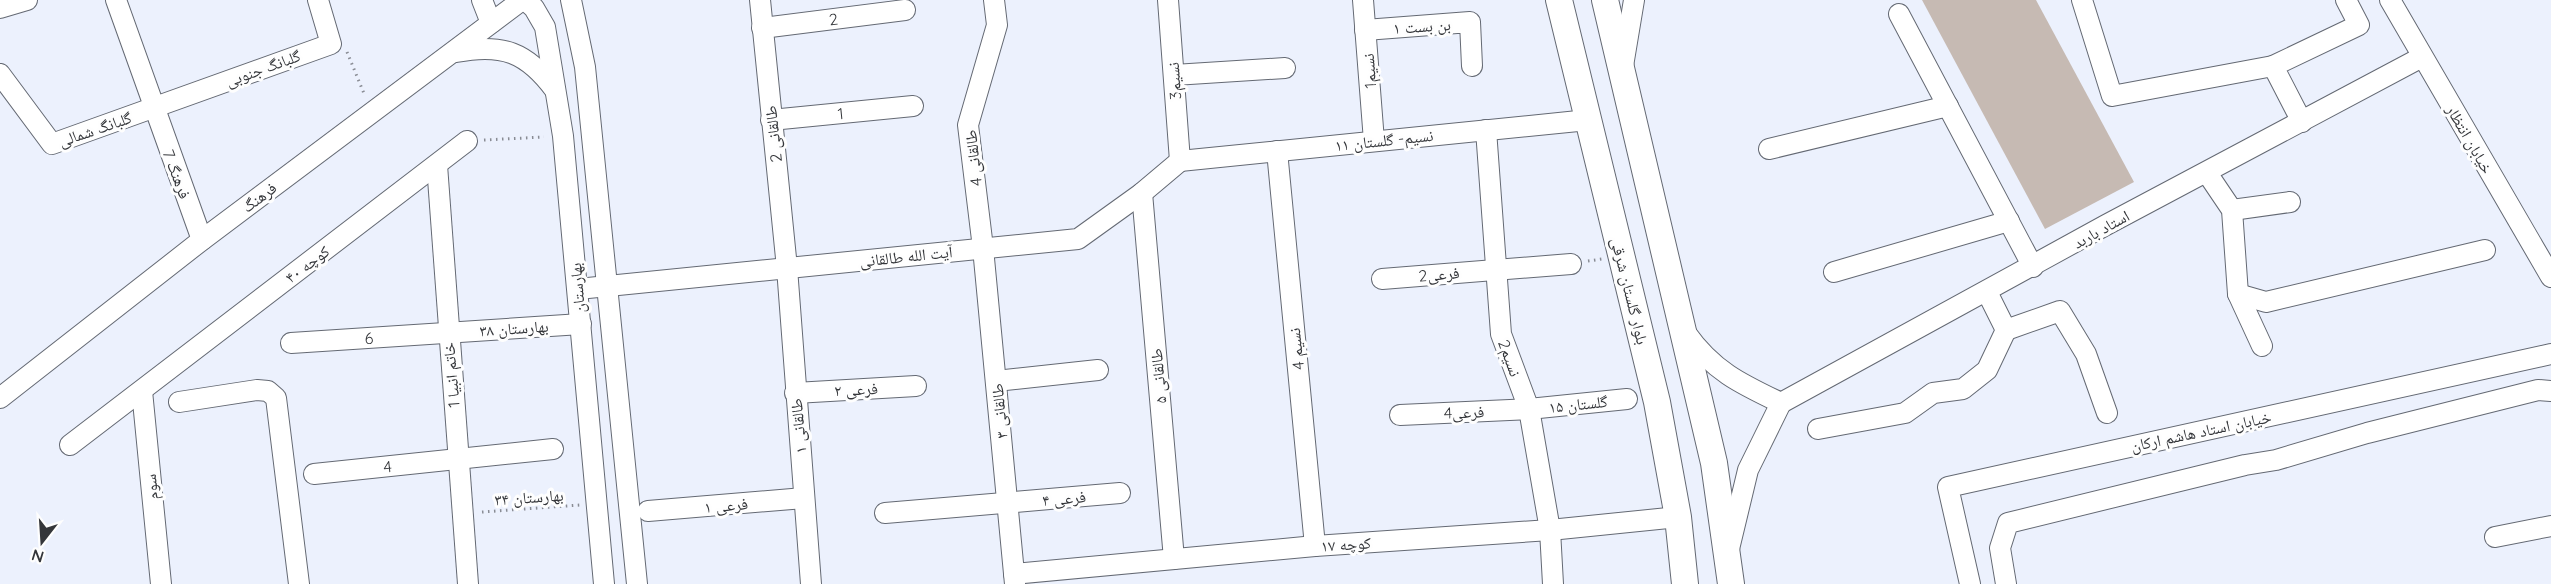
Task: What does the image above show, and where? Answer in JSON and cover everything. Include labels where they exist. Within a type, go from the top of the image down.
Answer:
[{"type":"main road","name":"بلوار گلستان شرقی","points":[[1559,0],[1657,402],[1678,518],[1685,584]]},
{"type":"main road","points":[[1605,0],[1714,463],[1728,573]]},
{"type":"street","points":[[0,8],[27,0]]},
{"type":"street","name":"فرهنگ 7","points":[[116,0],[202,240]]},
{"type":"street","points":[[318,0],[331,44]]},
{"type":"street","points":[[482,0],[491,23]]},
{"type":"street","name":"فرهنگ","points":[[0,398],[202,240],[524,0]]},
{"type":"street","name":"بهارستان","points":[[524,0],[534,8],[545,27],[563,136],[604,584]]},
{"type":"street","name":"بهارستان","points":[[571,0],[585,67],[636,584]]},
{"type":"street","name":"طالقانی 2","points":[[760,0],[787,268]]},
{"type":"street","name":"طالقانی 4","points":[[983,248],[968,125],[997,25],[994,0]]},
{"type":"street","name":"نسیم3","points":[[1168,0],[1180,161]]},
{"type":"street","name":"نسیم1","points":[[1363,0],[1374,141]]},
{"type":"street","points":[[1622,72],[1634,0]]},
{"type":"street","points":[[2082,0],[2112,96],[2273,66],[2359,25],[2346,0]]},
{"type":"street","name":"خیابان انتظار","points":[[2390,0],[2551,276]]},
{"type":"street","name":"2","points":[[762,28],[905,10]]},
{"type":"street","points":[[1899,14],[2033,267]]},
{"type":"street","name":"بن بست ۱","points":[[1365,30],[1470,22],[1472,66]]},
{"type":"street","name":"گلبانگ جنوبی","points":[[153,108],[331,44]]},
{"type":"street","points":[[454,52],[480,47],[504,50],[529,62],[543,74],[556,92]]},
{"type":"street","name":"استاد باربد","points":[[1781,403],[2106,225],[2422,57]]},
{"type":"street","points":[[2273,66],[2302,122]]},
{"type":"street","points":[[1174,75],[1285,68]]},
{"type":"street","name":"گلبانگ شمالی","points":[[0,74],[52,144],[153,108]]},
{"type":"street","name":"1","points":[[771,120],[913,106]]},
{"type":"street","points":[[1769,149],[1948,106]]},
{"type":"street","name":"نسیم- گلستان ۱۱","points":[[1180,161],[1588,120]]},
{"type":"street","name":"نسیم2","points":[[1486,130],[1501,334],[1528,409],[1550,530],[1553,584]]},
{"type":"street","name":"کوچه ۴۰","points":[[70,446],[467,141]]},
{"type":"street","name":"نسیم 4","points":[[1277,151],[1315,546]]},
{"type":"street","name":"آیت الله طالقانی","points":[[578,289],[1078,239],[1142,193],[1180,161]]},
{"type":"street","name":"خاتم انبیا 1","points":[[437,165],[468,584]]},
{"type":"street","points":[[2207,173],[2232,210],[2238,294],[2262,346]]},
{"type":"street","name":"طالقانی ۵","points":[[1142,193],[1174,559]]},
{"type":"street","points":[[2232,210],[2290,202]]},
{"type":"street","points":[[1834,272],[2009,221]]},
{"type":"street","name":"طالقانی ۳","points":[[983,248],[1015,579]]},
{"type":"street","points":[[2238,294],[2266,302],[2486,250]]},
{"type":"street","name":"فرعی2","points":[[1382,279],[1571,264]]},
{"type":"street","name":"طالقانی ۱","points":[[787,268],[811,584]]},
{"type":"street","points":[[1986,292],[2006,330]]},
{"type":"street","points":[[1818,429],[1905,413],[1933,393],[1963,389],[1987,370],[2006,330],[2060,311],[2086,354],[2107,413]]},
{"type":"street","name":"بهارستان ۳۸","points":[[448,333],[581,324]]},
{"type":"street","points":[[1681,327],[1700,352],[1734,380],[1781,403],[1748,470],[1728,573]]},
{"type":"street","name":"6","points":[[291,343],[448,333]]},
{"type":"street","name":"خیابان استاد هاشم ارکان","points":[[1970,584],[1948,487],[2551,354]]},
{"type":"street","points":[[996,381],[1098,370]]},
{"type":"street","name":"فرعی ۲","points":[[795,393],[916,386]]},
{"type":"street","points":[[179,402],[257,390],[268,391],[276,398],[299,584]]},
{"type":"street","points":[[2006,584],[2000,548],[2008,523],[2245,465],[2276,460],[2367,433],[2538,390],[2551,391]]},
{"type":"street","name":"سوم","points":[[142,391],[161,584]]},
{"type":"street","name":"گلستان ۱۵","points":[[1528,409],[1627,399]]},
{"type":"street","name":"فرعی4","points":[[1400,415],[1528,409]]},
{"type":"street","name":"4","points":[[314,474],[553,449]]},
{"type":"street","name":"فرعی ۴","points":[[885,513],[1120,493]]},
{"type":"street","name":"فرعی ۱","points":[[648,511],[804,498]]},
{"type":"street","name":"کوچه ۱۷","points":[[1015,579],[1174,559],[1315,546],[1550,530],[1678,518]]},
{"type":"street","points":[[2495,537],[2551,526]]},
{"type":"path","points":[[331,44],[346,48],[372,112]]},
{"type":"path","points":[[467,141],[563,136]]},
{"type":"path","points":[[1571,264],[1621,256]]},
{"type":"path","name":"بهارستان ۳۴","points":[[463,514],[597,504]]},
{"type":"building","points":[[1922,0],[2036,0],[2134,182],[2045,229]]}]
